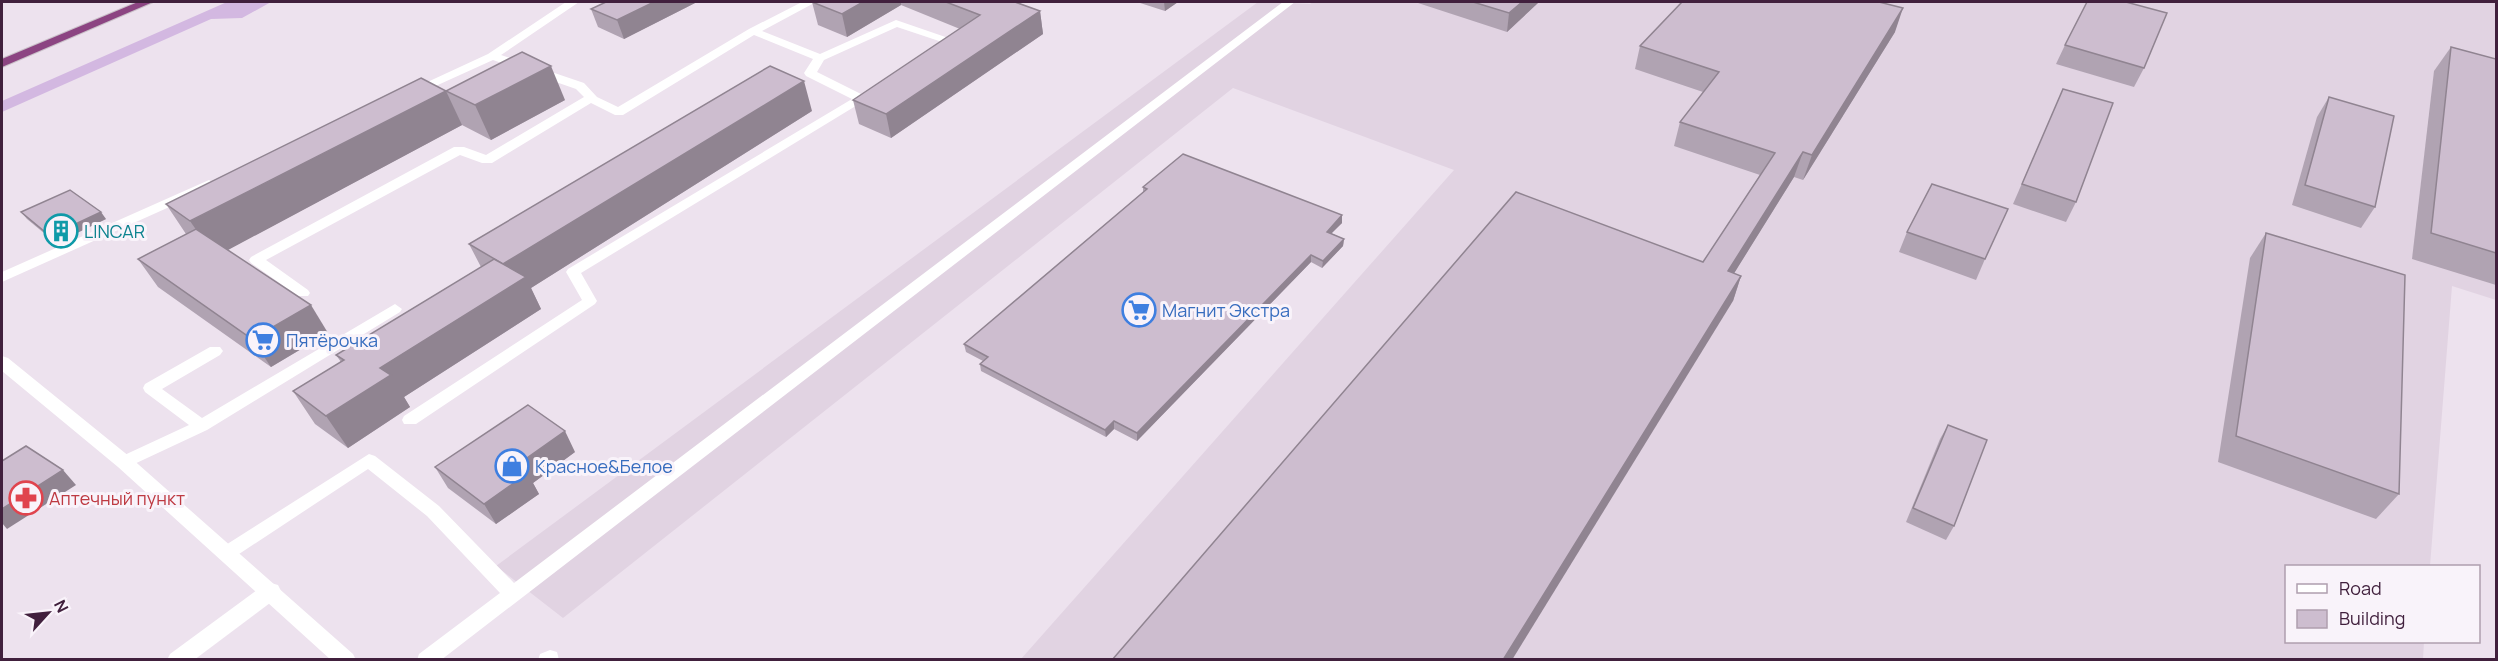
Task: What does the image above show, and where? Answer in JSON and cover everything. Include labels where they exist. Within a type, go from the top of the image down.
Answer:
[{"type":"highway","points":[[2,63],[147,2]]},
{"type":"street","points":[[5,370],[124,462],[346,660]]},
{"type":"street","points":[[177,660],[271,591]]},
{"type":"lane","points":[[405,96],[492,56],[573,2]]},
{"type":"lane","points":[[492,56],[580,86],[591,98],[619,112],[753,31],[810,2]]},
{"type":"lane","points":[[426,660],[1289,2]]},
{"type":"lane","points":[[861,99],[810,73],[820,58],[896,23],[954,42],[935,54]]},
{"type":"lane","points":[[753,31],[820,58]]},
{"type":"lane","points":[[410,420],[590,300],[573,272],[879,87]]},
{"type":"lane","points":[[303,293],[256,260],[459,150],[487,160],[591,98]]},
{"type":"lane","points":[[2,277],[219,179]]},
{"type":"lane","points":[[124,462],[201,426],[395,309]]},
{"type":"lane","points":[[201,426],[151,388],[215,351]]},
{"type":"lane","points":[[226,553],[369,460],[433,511],[512,593]]},
{"type":"shaded area","points":[[227,2],[271,2],[242,18],[211,19],[2,112],[2,101]]},
{"type":"shaded area","points":[[1258,2],[1310,4],[1313,2],[2496,2],[2496,300],[2452,286],[2430,565],[2285,565],[2285,643],[2424,643],[2423,659],[1021,659],[1454,170],[1233,88],[563,618],[496,566]]},
{"type":"building","points":[[606,2],[654,2],[617,20],[591,9]]},
{"type":"building","points":[[812,2],[863,2],[842,14]]},
{"type":"building","points":[[946,2],[1015,2],[1040,11],[886,114],[853,100],[980,15]]},
{"type":"building","points":[[1473,2],[1522,2],[1509,13]]},
{"type":"building","points":[[1682,2],[1879,2],[1903,8],[1812,155],[1803,152],[1728,271],[1741,276],[1503,660],[1112,660],[1516,192],[1703,262],[1775,153],[1680,122],[1719,72],[1640,46]]},
{"type":"building","points":[[2087,2],[2126,2],[2167,13],[2144,68],[2065,45]]},
{"type":"building","points":[[2451,47],[2496,59],[2496,253],[2431,233]]},
{"type":"building","points":[[522,52],[551,66],[475,105],[446,91]]},
{"type":"building","points":[[770,66],[804,81],[503,264],[469,244]]},
{"type":"building","points":[[421,78],[446,91],[190,221],[166,204]]},
{"type":"building","points":[[2063,89],[2113,103],[2076,202],[2022,184]]},
{"type":"building","points":[[2329,97],[2394,116],[2375,207],[2305,185]]},
{"type":"building","name":"Магнит Экстра","points":[[1183,154],[1342,215],[1327,232],[1344,239],[1323,261],[1311,255],[1137,433],[1114,421],[1105,430],[980,364],[988,357],[964,344],[1147,189],[1143,187]]},
{"type":"building","points":[[1932,184],[2008,209],[1985,259],[1907,232]]},
{"type":"building","name":"LINCAR","points":[[70,190],[101,212],[50,236],[21,212]]},
{"type":"building","points":[[196,229],[311,305],[252,339],[138,259]]},
{"type":"building","points":[[2266,233],[2405,275],[2399,494],[2236,436]]},
{"type":"building","points":[[494,259],[526,277],[380,368],[391,375],[326,416],[293,391],[344,360],[336,355]]},
{"type":"building","points":[[528,405],[565,431],[517,465],[528,473],[484,504],[435,467]]},
{"type":"building","points":[[1948,425],[1987,440],[1954,526],[1913,508]]},
{"type":"building","points":[[26,446],[63,470],[2,509],[2,461]]},
{"type":"place","name":"LINCAR","points":[[61,231]]},
{"type":"place","name":"Магнит Экстра","points":[[1139,310]]},
{"type":"place","name":"Пятёрочка","points":[[263,340]]},
{"type":"place","name":"Красное&Белое","points":[[512,466]]},
{"type":"place","name":"Аптечный пункт","points":[[26,498]]}]
